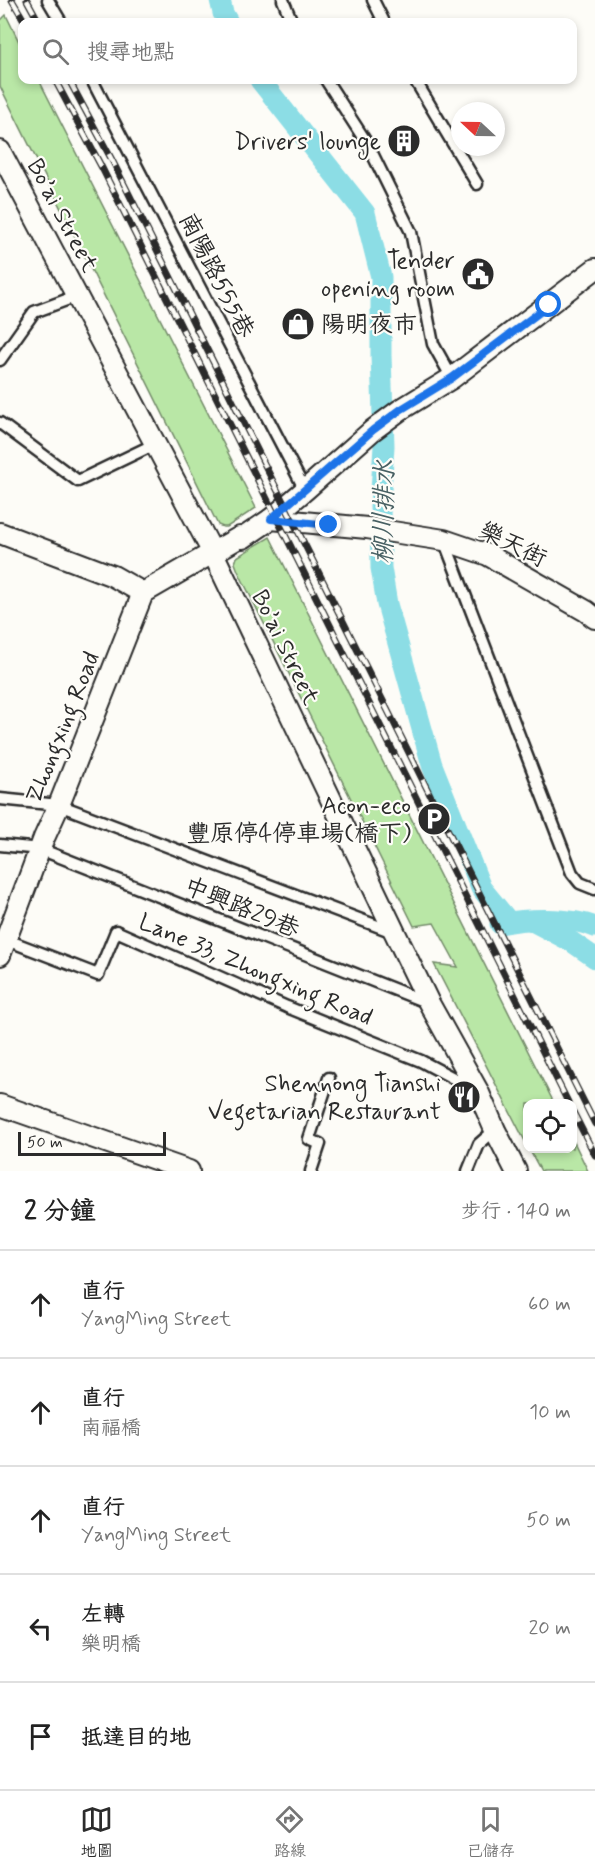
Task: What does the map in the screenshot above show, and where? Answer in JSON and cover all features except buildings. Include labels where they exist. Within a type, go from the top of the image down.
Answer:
[{"type":"street","name":"Bo’ai Street","points":[[0,151],[213,553],[429,1003],[478,1091],[516,1171]]},
{"type":"street","points":[[1,538],[113,576],[143,593],[240,537],[243,538],[271,519],[373,430],[400,410],[452,378],[595,269]]},
{"type":"street","name":"樂天街","points":[[271,519],[402,532],[444,540],[488,555],[595,618]]},
{"type":"street","name":"Zhongxing Road","points":[[3,947],[143,593]]},
{"type":"street","points":[[0,1105],[189,1171]]},
{"type":"lane","points":[[48,0],[59,18]]},
{"type":"lane","points":[[283,0],[290,18]]},
{"type":"lane","points":[[374,0],[382,18]]},
{"type":"lane","name":"南陽路555巷","points":[[94,84],[305,490]]},
{"type":"lane","points":[[329,84],[368,145],[411,232],[433,344],[452,378]]},
{"type":"lane","points":[[417,84],[477,184]]},
{"type":"lane","points":[[0,360],[34,312],[77,296]]},
{"type":"lane","points":[[0,423],[78,481],[155,444]]},
{"type":"lane","points":[[444,540],[572,873],[580,883],[595,889]]},
{"type":"lane","name":"中興路29巷","points":[[0,799],[59,805],[395,933]]},
{"type":"lane","name":"中興路29巷","points":[[0,845],[40,849],[429,1003]]},
{"type":"lane","name":"Lane 33, Zhongxing Road","points":[[3,947],[98,975],[116,931],[287,1007],[421,1061],[478,1091]]},
{"type":"lane","points":[[311,1171],[320,1144],[309,1139],[329,1078]]},
{"type":"lane","points":[[468,1171],[479,1144],[495,1130]]},
{"type":"green space","points":[[6,15],[18,40],[18,84],[41,84],[256,508],[227,527],[218,525],[0,86],[0,21]]},
{"type":"green space","points":[[270,537],[552,1099],[523,1099],[523,1137],[434,964],[458,967],[434,923],[414,926],[238,571],[235,563],[237,557]]},
{"type":"green space","points":[[577,1148],[588,1171],[541,1171],[531,1153],[577,1153]]},
{"type":"waterway","name":"柳川排水","points":[[220,0],[226,18]]},
{"type":"waterway","name":"柳川排水","points":[[263,84],[365,213],[381,277],[384,446],[380,505],[381,568],[387,604],[432,765],[481,888],[509,922]]},
{"type":"waterway","name":"柳川排水","points":[[500,924],[548,920],[574,921],[595,927]]},
{"type":"waterway","name":"柳川排水","points":[[534,922],[572,942],[595,958]]},
{"type":"railway","points":[[12,0],[23,18]]},
{"type":"railway","points":[[27,0],[37,18]]},
{"type":"railway","points":[[57,84],[101,166],[567,1099]]},
{"type":"railway","points":[[71,84],[112,160],[595,1124]]},
{"type":"railway","points":[[577,1120],[595,1155]]},
{"type":"place","name":"Drivers' lounge","points":[[404,141]]},
{"type":"place","name":"Tender opening room","points":[[478,274]]},
{"type":"place","name":"陽明夜市","points":[[298,324]]},
{"type":"place","name":"Acon-eco 豐原停4停車場(橋下)","points":[[434,819]]},
{"type":"place","name":"Shennong Tianshi Vegetarian Restaurant","points":[[464,1097]]},
{"type":"route","points":[[329,525],[271,519],[373,430],[400,410],[452,378],[549,305]]}]
